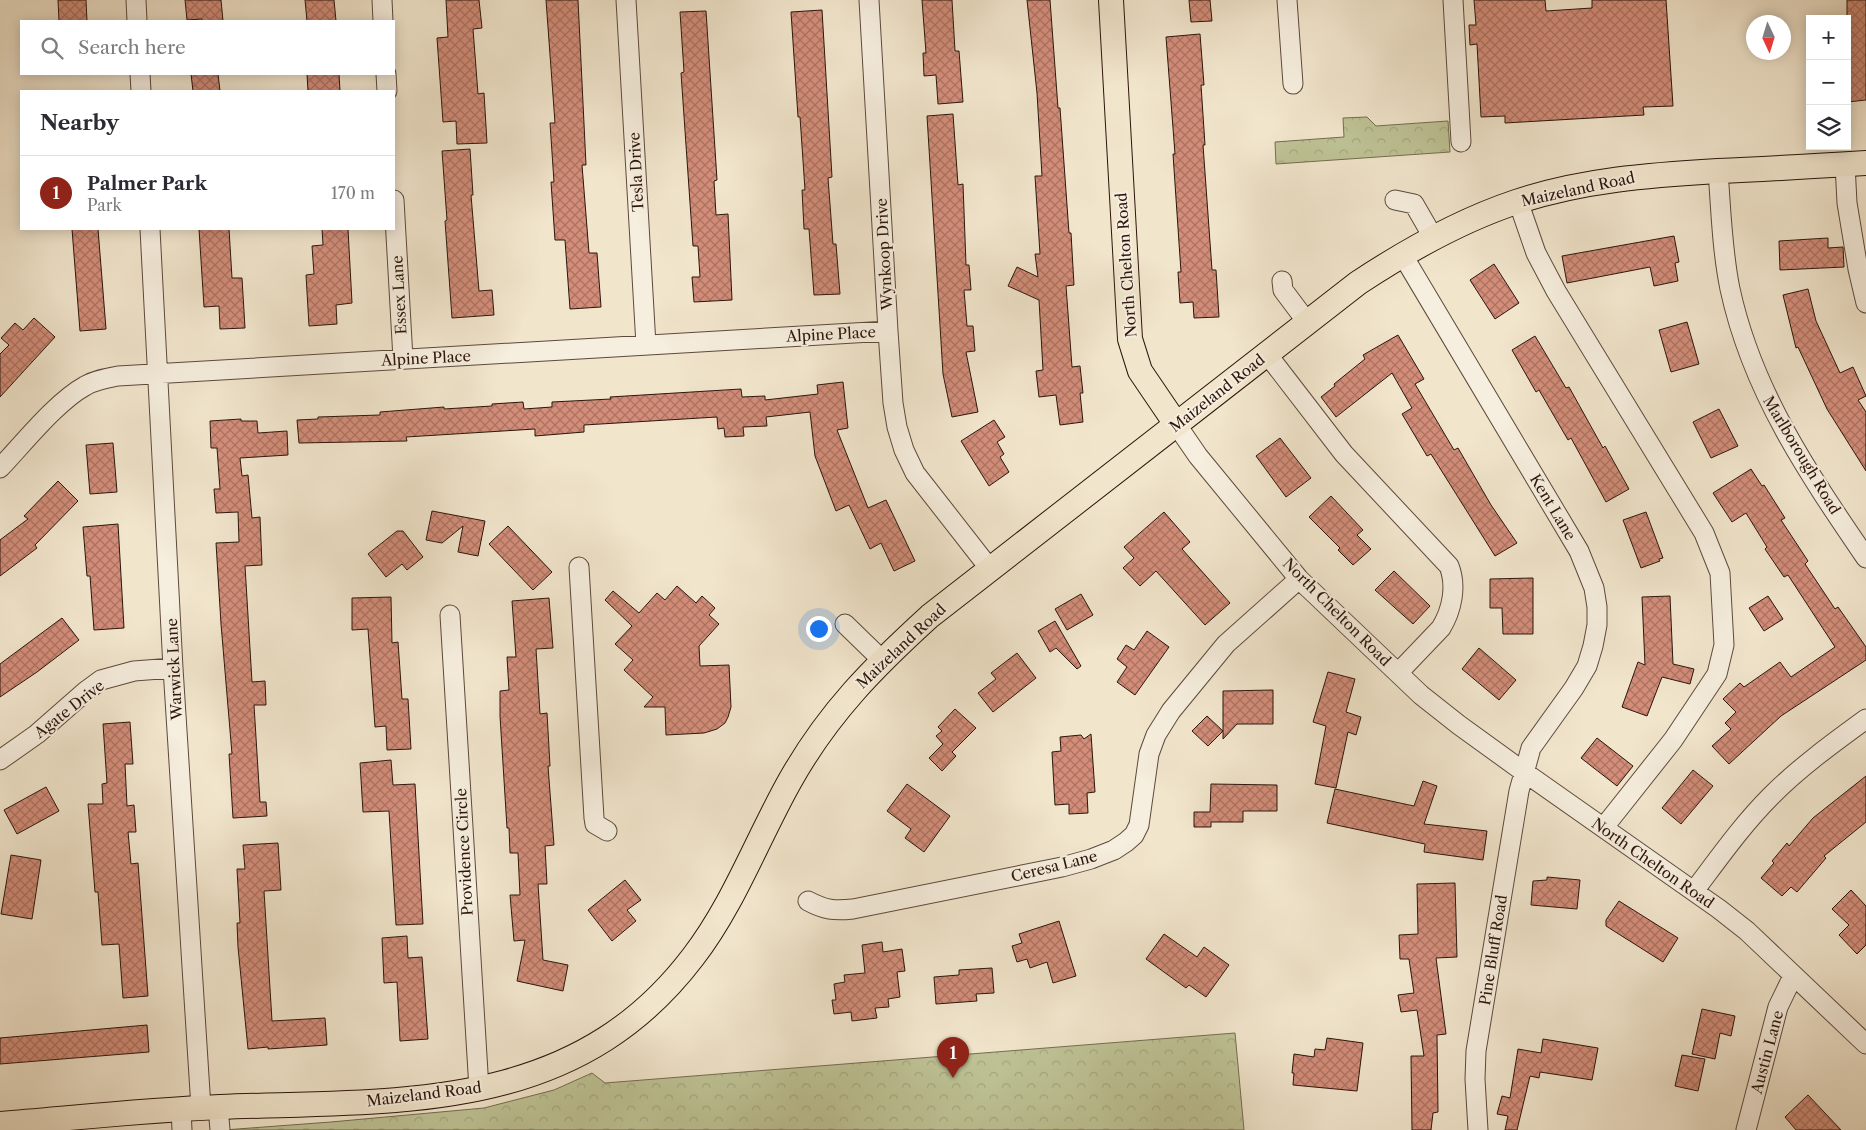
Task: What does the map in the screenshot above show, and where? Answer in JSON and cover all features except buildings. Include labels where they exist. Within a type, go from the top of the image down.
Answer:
[{"type":"main road","name":"North Chelton Road","points":[[1111,0],[1130,339],[1140,371],[1176,424]]},
{"type":"main road","name":"Maizeland Road","points":[[0,1124],[200,1117],[436,1096],[479,1089],[532,1075],[558,1065],[619,1030],[648,1006],[672,982],[708,935],[739,880],[779,800],[814,742],[857,686],[882,660],[930,616],[1358,283],[1402,254],[1473,218],[1518,201],[1574,187],[1648,175],[1855,164]]},
{"type":"street","points":[[136,0],[137,20]]},
{"type":"street","points":[[382,0],[383,20]]},
{"type":"street","name":"Tesla Drive","points":[[626,0],[646,345]]},
{"type":"street","name":"Wynkoop Drive","points":[[869,0],[888,331],[896,427],[915,473],[990,569]]},
{"type":"street","points":[[1288,0],[1293,84]]},
{"type":"street","points":[[1453,0],[1461,142]]},
{"type":"street","points":[[140,75],[142,90]]},
{"type":"street","points":[[386,75],[387,90]]},
{"type":"street","points":[[1855,164],[1847,203],[1858,269],[1866,303]]},
{"type":"street","name":"Marlborough Road","points":[[1718,171],[1729,286],[1743,339],[1754,368],[1768,400],[1799,457],[1866,558]]},
{"type":"street","points":[[1395,200],[1414,204],[1433,237]]},
{"type":"street","points":[[1518,201],[1536,253],[1556,291],[1704,532],[1720,573],[1724,645],[1717,674],[1673,740],[1604,827]]},
{"type":"street","name":"Essex Lane","points":[[395,218],[403,360]]},
{"type":"street","name":"Warwick Lane","points":[[150,230],[173,668],[200,1117]]},
{"type":"street","name":"Kent Lane","points":[[1402,254],[1579,550],[1594,588],[1597,607],[1596,625],[1593,646],[1587,666],[1574,688],[1531,748],[1524,772]]},
{"type":"street","points":[[1282,281],[1283,290],[1307,322]]},
{"type":"street","name":"Alpine Place","points":[[0,468],[61,404],[86,385],[101,379],[118,376],[888,331]]},
{"type":"street","points":[[1267,354],[1344,454],[1449,566],[1452,573],[1452,598],[1446,620],[1441,628],[1398,672]]},
{"type":"street","name":"North Chelton Road","points":[[1176,424],[1198,456],[1299,579],[1421,695],[1524,772],[1694,891],[1747,932],[1866,1044]]},
{"type":"street","points":[[579,567],[594,818],[595,824],[606,831]]},
{"type":"street","name":"Ceresa Lane","points":[[808,901],[823,909],[836,911],[853,909],[1062,867],[1090,860],[1126,842],[1134,835],[1139,825],[1148,758],[1154,738],[1171,711],[1226,644],[1299,579]]},
{"type":"street","name":"Providence Circle","points":[[450,615],[479,1089]]},
{"type":"street","points":[[845,624],[882,660]]},
{"type":"street","name":"Agate Drive","points":[[0,760],[37,734],[86,691],[102,680],[134,671],[173,668]]},
{"type":"street","points":[[1694,891],[1741,829],[1770,797],[1811,760],[1866,719]]},
{"type":"street","name":"Pine Bluff Road","points":[[1478,1130],[1475,1080],[1476,1051],[1519,791],[1524,772]]},
{"type":"street","name":"Austin Lane","points":[[1746,1130],[1778,1007],[1793,976]]},
{"type":"green space","points":[[1367,117],[1376,126],[1448,121],[1450,152],[1276,164],[1275,142],[1344,137],[1343,118]]},
{"type":"green space","points":[[1235,1033],[1244,1130],[224,1130],[484,1108],[554,1090],[592,1073],[605,1083]]},
{"type":"place","name":"Palmer Park","points":[[953,1078]]}]
